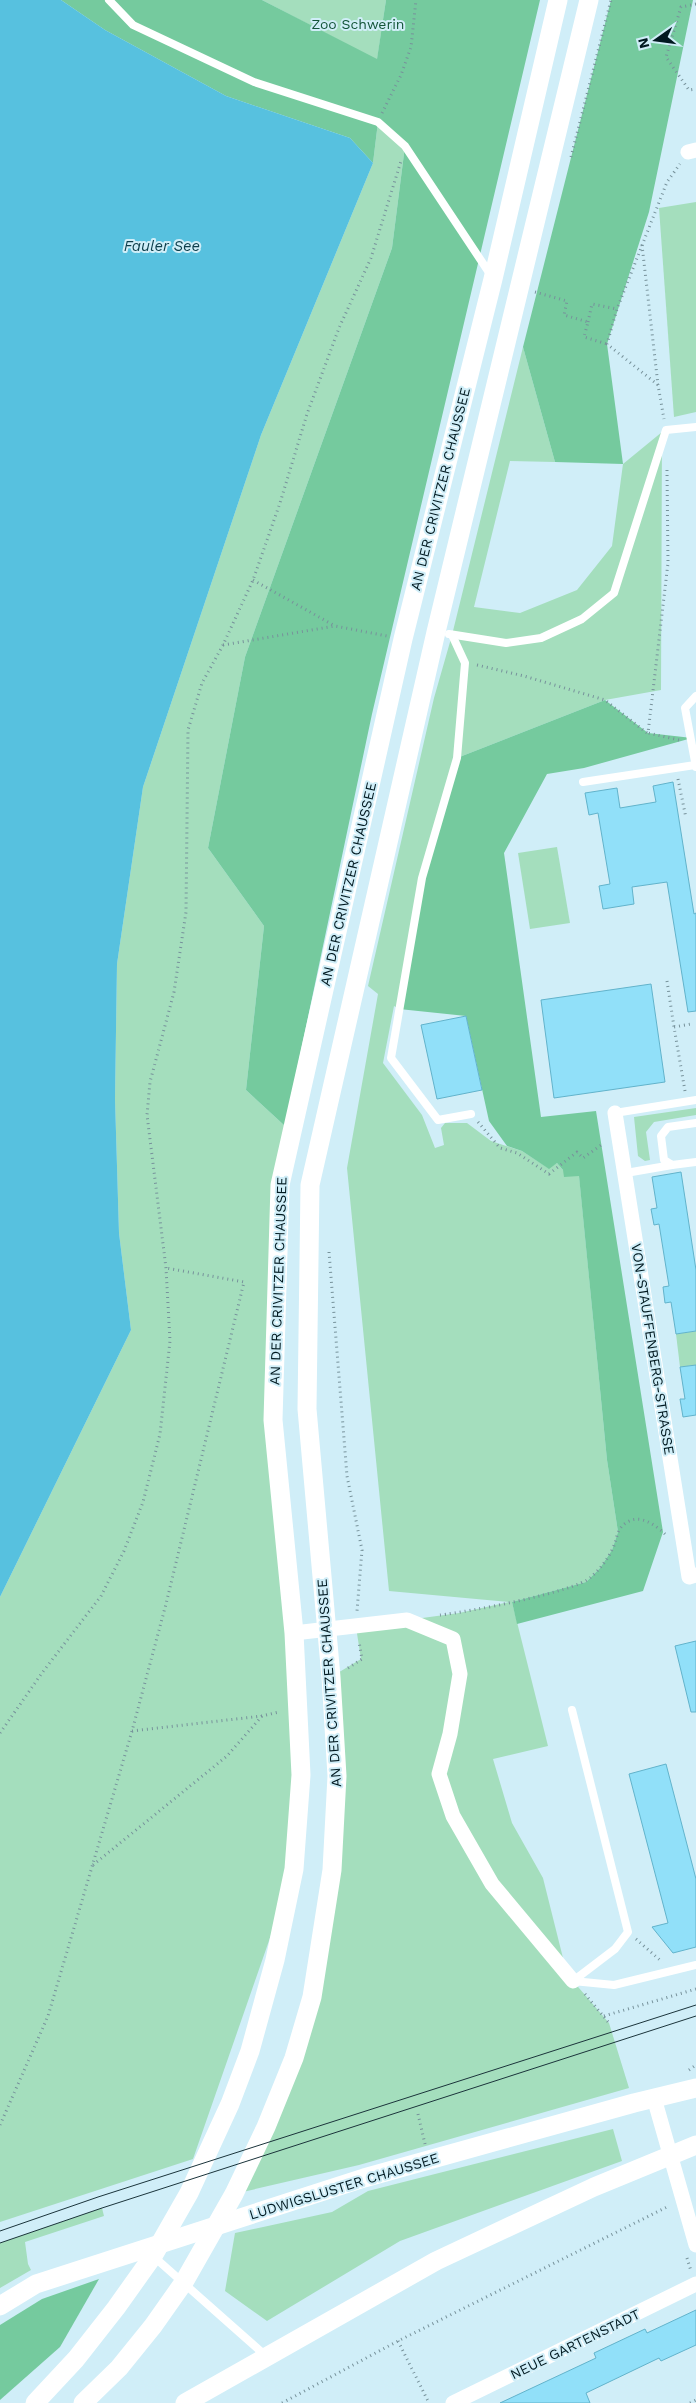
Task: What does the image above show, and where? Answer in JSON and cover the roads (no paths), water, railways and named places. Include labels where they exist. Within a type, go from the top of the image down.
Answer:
[{"type":"street","name":"AN DER CRIVITZER CHAUSSEE","points":[[35,2403],[76,2359],[153,2256],[189,2193],[230,2104],[250,2051],[275,1960],[294,1869],[301,1775],[294,1633],[273,1420],[280,1185],[403,639],[493,279],[558,0]]},
{"type":"street","name":"AN DER CRIVITZER CHAUSSEE","points":[[83,2403],[119,2368],[153,2326],[184,2282],[234,2194],[266,2127],[294,2058],[312,1997],[332,1870],[337,1776],[327,1630],[307,1409],[310,1185],[444,633],[589,0]]},
{"type":"street","name":"VON-STAUFFENBERG-STRASSE","points":[[615,1113],[689,1577],[696,1575]]},
{"type":"street","points":[[294,1633],[407,1620],[453,1639],[460,1674],[450,1734],[439,1774],[453,1816],[492,1884],[573,1981]]},
{"type":"street","name":"LUDWIGSLUSTER CHAUSSEE","points":[[0,2306],[36,2284],[364,2178],[696,2088]]},
{"type":"street","points":[[654,2098],[696,2245]]},
{"type":"street","points":[[185,2403],[436,2261],[594,2187],[696,2145]]},
{"type":"street","name":"NEUE GARTENSTADT","points":[[453,2403],[696,2284]]},
{"type":"lane","points":[[109,0],[133,25],[254,82],[378,122],[405,146],[493,279]]},
{"type":"lane","points":[[444,633],[506,643],[541,638],[582,619],[614,593],[666,430],[696,427]]},
{"type":"lane","points":[[444,633],[465,663],[457,758],[422,878],[391,1058],[438,1120],[472,1114]]},
{"type":"lane","points":[[583,782],[696,766],[685,708],[696,696]]},
{"type":"lane","points":[[615,1113],[696,1100]]},
{"type":"lane","points":[[672,1166],[664,1160],[661,1136],[668,1127],[696,1122]]},
{"type":"lane","points":[[626,1174],[696,1162]]},
{"type":"lane","points":[[572,1710],[628,1932],[615,1950],[573,1981]]},
{"type":"lane","points":[[573,1981],[614,1985],[696,1965]]},
{"type":"lane","points":[[153,2256],[266,2356]]},
{"type":"water","name":"Fauler See","points":[[0,0],[61,0],[105,30],[226,96],[350,138],[373,163],[261,435],[143,787],[117,964],[115,1099],[119,1233],[131,1330],[0,1597]]},
{"type":"tram line","points":[[0,2231],[98,2197],[696,2005]]},
{"type":"tram line","points":[[0,2243],[102,2208],[696,2016]]},
{"type":"park label","name":"Zoo Schwerin","points":[[358,24]]}]
